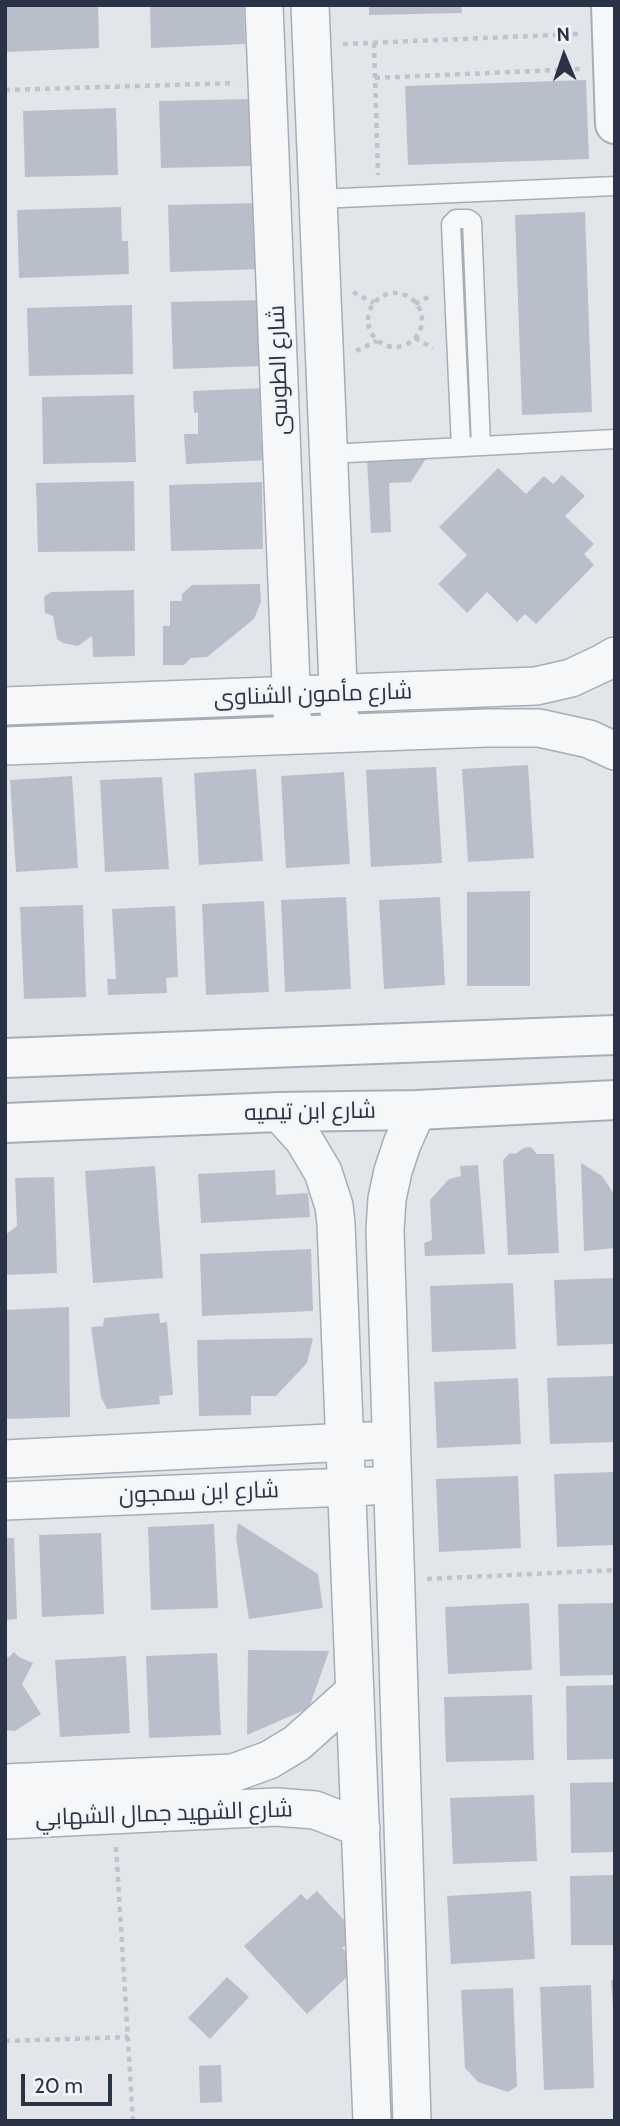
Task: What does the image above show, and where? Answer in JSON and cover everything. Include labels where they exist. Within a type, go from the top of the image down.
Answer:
[{"type":"street","name":"شارع الطوسى","points":[[264,5],[293,735]]},
{"type":"street","name":"شارع الطوسى","points":[[310,5],[340,733]]},
{"type":"street","points":[[612,35],[615,124]]},
{"type":"street","name":"شارع مأمون الشناوى","points":[[5,706],[536,686],[571,678],[615,656]]},
{"type":"street","name":"شارع مأمون الشناوى","points":[[5,746],[539,728],[589,739],[615,751]]},
{"type":"street","points":[[5,1058],[615,1035]]},
{"type":"street","name":"شارع ابن تيميه","points":[[5,1122],[418,1110],[615,1100]]},
{"type":"street","points":[[412,2121],[386,1230],[387,1199],[399,1153],[418,1110]]},
{"type":"street","points":[[279,1112],[314,1155],[330,1188],[334,1206],[372,2121]]},
{"type":"street","name":"شارع ابن سمجون","points":[[5,1459],[392,1439]]},
{"type":"street","name":"شارع ابن سمجون","points":[[5,1501],[394,1485]]},
{"type":"street","name":"شارع الشهيد جمال الشهابي","points":[[5,1783],[233,1773],[269,1760],[297,1743],[355,1691]]},
{"type":"street","name":"شارع الشهيد جمال الشهابي","points":[[5,1820],[276,1807],[315,1811],[360,1828]]},
{"type":"lane","points":[[318,199],[615,186]]},
{"type":"lane","points":[[461,447],[451,224],[456,219],[472,222],[481,446]]},
{"type":"lane","points":[[454,283],[474,282]]},
{"type":"lane","points":[[457,362],[478,361]]},
{"type":"lane","points":[[329,454],[615,439]]},
{"type":"path","points":[[312,45],[612,35]]},
{"type":"path","points":[[375,78],[612,35]]},
{"type":"path","points":[[374,43],[379,196]]},
{"type":"path","points":[[5,90],[267,82]]},
{"type":"path","points":[[391,294],[408,297],[420,312],[422,321],[415,338],[407,345],[396,347],[377,341],[368,322],[374,303],[391,294]]},
{"type":"path","points":[[396,1580],[615,1570]]},
{"type":"path","points":[[114,1815],[133,2121]]},
{"type":"path","points":[[5,2040],[128,2037]]},
{"type":"building","points":[[5,5],[98,5],[99,48],[6,52]]},
{"type":"building","points":[[150,5],[244,5],[245,44],[151,48]]},
{"type":"building","points":[[369,5],[461,5],[462,13],[369,15]]},
{"type":"building","points":[[586,80],[589,159],[408,165],[405,86]]},
{"type":"building","points":[[252,99],[254,166],[161,168],[159,101]]},
{"type":"building","points":[[116,108],[118,175],[25,177],[23,111]]},
{"type":"building","points":[[261,203],[262,269],[170,272],[168,205]]},
{"type":"building","points":[[121,207],[122,241],[128,241],[129,274],[19,278],[17,210]]},
{"type":"building","points":[[585,212],[592,412],[522,415],[515,215]]},
{"type":"building","points":[[264,300],[265,366],[173,369],[171,302]]},
{"type":"building","points":[[132,305],[133,374],[29,376],[27,308]]},
{"type":"building","points":[[264,388],[265,395],[260,405],[261,442],[270,442],[270,460],[186,464],[184,434],[198,434],[198,412],[194,413],[193,391]]},
{"type":"building","points":[[134,395],[136,462],[43,464],[42,397]]},
{"type":"building","points":[[427,457],[411,482],[389,483],[391,532],[371,533],[367,460]]},
{"type":"building","points":[[498,468],[526,494],[544,476],[553,484],[562,475],[585,496],[565,516],[594,544],[584,554],[594,565],[536,624],[525,614],[517,622],[487,592],[467,613],[438,584],[467,555],[439,527]]},
{"type":"building","points":[[134,481],[135,551],[38,552],[36,483]]},
{"type":"building","points":[[262,482],[263,549],[171,551],[169,485]]},
{"type":"building","points":[[260,584],[261,602],[254,619],[207,657],[191,658],[184,665],[163,665],[163,626],[170,626],[170,601],[182,601],[182,594],[192,585]]},
{"type":"building","points":[[134,590],[135,656],[93,657],[92,636],[78,646],[63,643],[57,639],[53,616],[45,613],[44,597],[51,592]]},
{"type":"building","points":[[528,765],[534,858],[468,862],[462,769]]},
{"type":"building","points":[[436,767],[442,863],[371,867],[366,770]]},
{"type":"building","points":[[256,769],[263,861],[199,865],[194,773]]},
{"type":"building","points":[[344,772],[350,864],[286,868],[281,776]]},
{"type":"building","points":[[72,776],[78,868],[16,872],[10,780]]},
{"type":"building","points":[[162,777],[169,869],[105,872],[100,780]]},
{"type":"building","points":[[530,891],[530,986],[467,986],[467,892]]},
{"type":"building","points":[[346,897],[351,989],[285,992],[281,900]]},
{"type":"building","points":[[440,897],[445,985],[384,989],[379,900]]},
{"type":"building","points":[[264,901],[269,992],[206,995],[202,904]]},
{"type":"building","points":[[83,905],[86,997],[24,999],[20,907]]},
{"type":"building","points":[[175,906],[178,977],[166,978],[167,993],[108,995],[107,979],[116,979],[112,909]]},
{"type":"building","points":[[531,1147],[537,1154],[554,1154],[559,1253],[508,1255],[503,1160],[510,1153],[515,1154]]},
{"type":"building","points":[[581,1163],[602,1176],[615,1196],[615,1248],[584,1251]]},
{"type":"building","points":[[478,1165],[485,1254],[425,1256],[424,1243],[432,1240],[430,1200],[449,1179],[461,1176],[460,1166]]},
{"type":"building","points":[[155,1166],[163,1278],[93,1283],[85,1171]]},
{"type":"building","points":[[275,1170],[276,1195],[308,1193],[310,1217],[201,1223],[198,1174]]},
{"type":"building","points":[[54,1177],[57,1273],[5,1275],[5,1235],[17,1226],[15,1178]]},
{"type":"building","points":[[311,1249],[313,1311],[202,1316],[200,1254]]},
{"type":"building","points":[[615,1278],[615,1344],[557,1346],[554,1280]]},
{"type":"building","points":[[513,1283],[516,1349],[432,1352],[430,1286]]},
{"type":"building","points":[[69,1307],[70,1417],[5,1419],[5,1310]]},
{"type":"building","points":[[159,1313],[160,1323],[167,1322],[173,1395],[159,1396],[160,1404],[107,1409],[101,1397],[91,1327],[103,1326],[104,1318]]},
{"type":"building","points":[[313,1338],[307,1363],[276,1396],[251,1396],[251,1415],[199,1416],[197,1340]]},
{"type":"building","points":[[615,1376],[615,1442],[550,1444],[547,1378]]},
{"type":"building","points":[[518,1378],[521,1444],[437,1448],[434,1382]]},
{"type":"building","points":[[615,1472],[615,1545],[557,1547],[554,1474]]},
{"type":"building","points":[[518,1476],[521,1548],[439,1552],[436,1479]]},
{"type":"building","points":[[238,1523],[318,1574],[323,1608],[249,1619],[236,1538]]},
{"type":"building","points":[[214,1524],[218,1608],[151,1610],[148,1527]]},
{"type":"building","points":[[101,1533],[104,1614],[42,1617],[39,1535]]},
{"type":"building","points":[[5,1538],[14,1538],[17,1619],[5,1620]]},
{"type":"building","points":[[529,1603],[532,1670],[448,1674],[445,1607]]},
{"type":"building","points":[[615,1603],[615,1675],[560,1676],[558,1604]]},
{"type":"building","points":[[248,1650],[329,1651],[309,1708],[247,1735]]},
{"type":"building","points":[[14,1652],[33,1663],[22,1684],[41,1714],[15,1731],[5,1730],[5,1657]]},
{"type":"building","points":[[217,1653],[221,1735],[149,1738],[146,1656]]},
{"type":"building","points":[[126,1656],[130,1733],[60,1737],[55,1660]]},
{"type":"building","points":[[615,1685],[615,1759],[567,1760],[566,1686]]},
{"type":"building","points":[[532,1695],[534,1760],[446,1762],[444,1697]]},
{"type":"building","points":[[615,1782],[615,1852],[571,1853],[570,1783]]},
{"type":"building","points":[[534,1795],[537,1861],[453,1864],[450,1798]]},
{"type":"building","points":[[615,1875],[615,1945],[571,1945],[570,1876]]},
{"type":"building","points":[[317,1891],[357,1934],[342,1948],[359,1966],[307,2014],[244,1946],[301,1894],[307,1900]]},
{"type":"building","points":[[531,1891],[535,1959],[451,1964],[447,1896]]},
{"type":"building","points":[[227,1977],[249,1997],[210,2039],[188,2018]]},
{"type":"building","points":[[615,1979],[615,2008],[613,2009],[611,1980]]},
{"type":"building","points":[[591,1985],[594,2088],[544,2090],[540,1987]]},
{"type":"building","points":[[513,1988],[517,2086],[508,2092],[478,2082],[465,2068],[461,1990]]},
{"type":"building","points":[[221,2065],[222,2102],[200,2103],[199,2066]]}]
